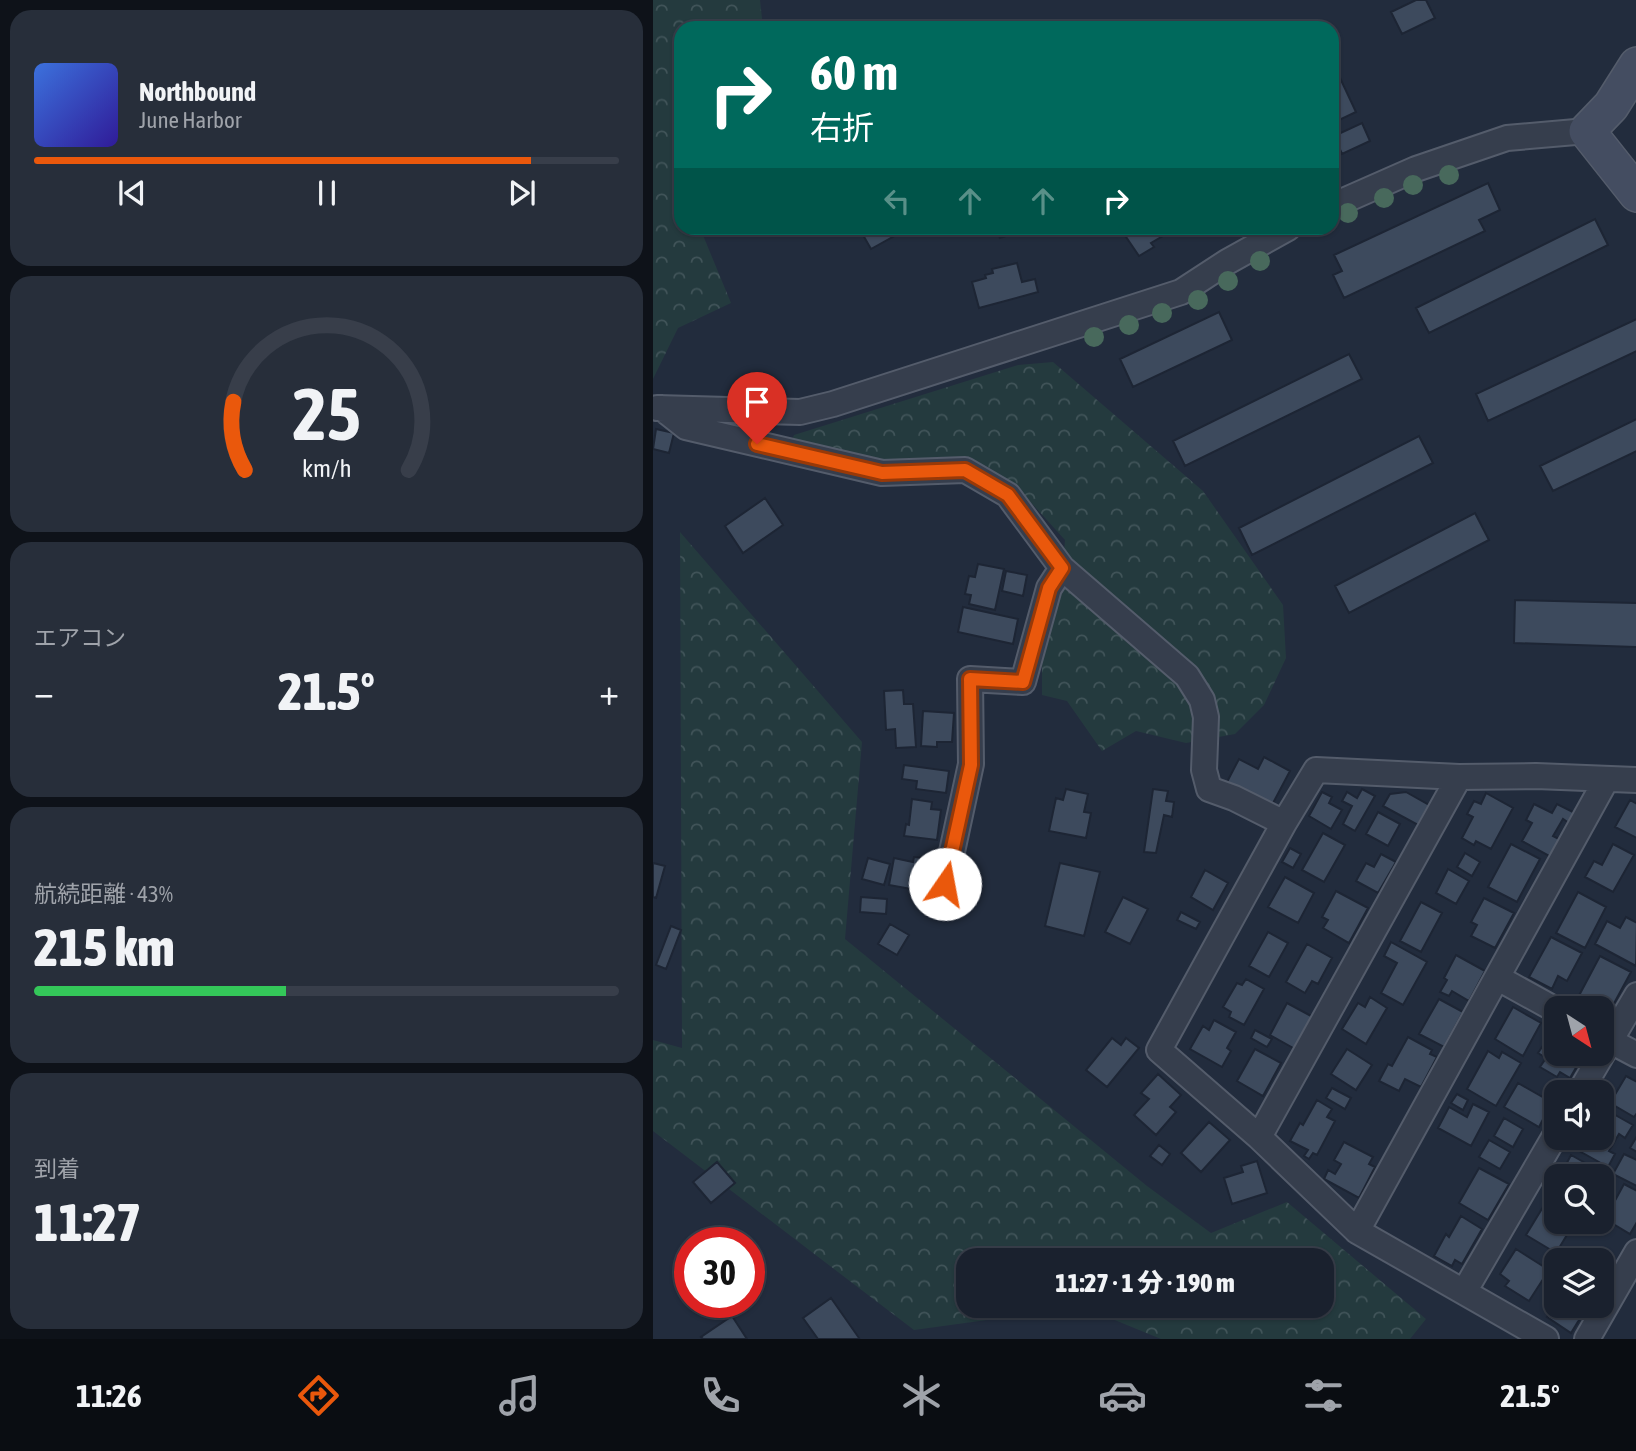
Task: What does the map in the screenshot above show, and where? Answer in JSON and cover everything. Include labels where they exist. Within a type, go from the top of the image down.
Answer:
[{"type":"street","points":[[1339,203],[1416,169],[1507,138],[1587,131],[1611,106],[1636,65]]},
{"type":"street","points":[[1587,131],[1636,194]]},
{"type":"street","points":[[658,408],[800,412],[833,404],[1181,292],[1275,235]]},
{"type":"street","points":[[658,408],[686,427],[882,473],[965,470],[1008,495],[1062,568],[1187,676],[1202,700],[1204,709],[1204,770],[1209,789],[1234,798],[1284,823]]},
{"type":"street","points":[[945,884],[971,765],[970,679],[1023,682],[1049,588],[1062,568]]},
{"type":"street","points":[[1546,1339],[1357,1231],[1259,1137],[1159,1050],[1316,770],[1459,777],[1536,776],[1636,780]]},
{"type":"street","points":[[1259,1137],[1459,777]]},
{"type":"street","points":[[1357,1231],[1606,780]]},
{"type":"street","points":[[1498,978],[1544,1003]]},
{"type":"street","points":[[1614,1027],[1636,995]]},
{"type":"street","points":[[1614,1043],[1636,1055]]},
{"type":"street","points":[[1464,1292],[1547,1150]]},
{"type":"street","points":[[1587,1339],[1636,1252]]},
{"type":"green space","points":[[653,0],[760,0],[762,21],[674,21],[674,235],[703,235],[731,303],[678,328],[653,379]]},
{"type":"green space","points":[[1053,362],[1203,491],[1283,605],[1286,658],[1264,705],[1235,734],[1186,743],[1136,731],[1102,751],[1067,701],[1042,695],[1042,632],[1063,564],[1065,540],[1026,497],[974,466],[884,467],[790,444],[794,435],[1018,365]]},
{"type":"green space","points":[[680,532],[862,742],[845,939],[1147,1186],[1211,1233],[1287,1202],[1426,1319],[1410,1339],[1161,1339],[1110,1318],[1334,1318],[1334,1248],[956,1248],[956,1318],[1002,1318],[914,1330],[653,1131],[653,1040],[682,1048]]},
{"type":"building","points":[[1416,0],[1426,0],[1435,18],[1402,34],[1391,12]]},
{"type":"building","points":[[1339,76],[1356,112],[1339,120]]},
{"type":"building","points":[[1362,123],[1370,141],[1342,154],[1339,134]]},
{"type":"building","points":[[1488,183],[1500,210],[1479,220],[1485,231],[1344,298],[1333,275],[1342,271],[1334,255]]},
{"type":"building","points":[[1595,219],[1608,245],[1429,333],[1416,308]]},
{"type":"building","points":[[863,235],[896,235],[871,249]]},
{"type":"building","points":[[1125,235],[1165,235],[1151,243],[1154,247],[1139,256]]},
{"type":"building","points":[[1017,263],[1022,282],[1035,279],[1038,292],[979,308],[972,282],[986,278],[985,275],[993,273],[992,269]]},
{"type":"building","points":[[1219,312],[1232,340],[1133,387],[1120,359]]},
{"type":"building","points":[[1637,319],[1637,351],[1488,421],[1476,394]]},
{"type":"building","points":[[1349,354],[1362,379],[1185,466],[1173,441]]},
{"type":"building","points":[[1637,419],[1637,451],[1553,491],[1540,466]]},
{"type":"building","points":[[656,429],[674,433],[669,453],[653,449]]},
{"type":"building","points":[[1419,436],[1433,463],[1252,555],[1239,528]]},
{"type":"building","points":[[765,498],[783,525],[743,553],[725,526]]},
{"type":"building","points":[[1475,513],[1489,540],[1349,613],[1335,586]]},
{"type":"building","points":[[978,564],[1004,569],[995,610],[969,604],[971,595],[965,594],[969,576],[975,577]]},
{"type":"building","points":[[1006,571],[1027,575],[1023,596],[1002,591]]},
{"type":"building","points":[[1515,600],[1637,603],[1637,647],[1514,643]]},
{"type":"building","points":[[963,607],[1018,619],[1013,644],[958,632]]},
{"type":"building","points":[[903,690],[904,704],[913,704],[916,747],[896,748],[895,729],[886,730],[884,691]]},
{"type":"building","points":[[923,711],[954,713],[952,742],[937,742],[937,747],[921,746]]},
{"type":"building","points":[[1264,757],[1290,771],[1272,805],[1227,782],[1239,759],[1258,769]]},
{"type":"building","points":[[904,765],[949,771],[946,793],[916,789],[917,781],[902,779]]},
{"type":"building","points":[[1066,789],[1088,794],[1084,812],[1091,813],[1086,838],[1049,831],[1056,798],[1063,800]]},
{"type":"building","points":[[1153,789],[1168,791],[1166,801],[1174,802],[1172,817],[1164,815],[1156,853],[1144,852]]},
{"type":"building","points":[[1362,789],[1375,796],[1355,831],[1343,824],[1352,806],[1342,801],[1347,792],[1357,798]]},
{"type":"building","points":[[1322,792],[1332,797],[1329,803],[1342,810],[1331,829],[1309,816]]},
{"type":"building","points":[[1406,792],[1429,805],[1418,825],[1383,806],[1390,794]]},
{"type":"building","points":[[1486,793],[1513,808],[1491,849],[1476,841],[1474,845],[1462,838],[1473,817],[1467,814],[1474,801],[1481,804]]},
{"type":"building","points":[[912,799],[932,802],[931,809],[941,810],[937,840],[904,836],[906,824],[909,825]]},
{"type":"building","points":[[1630,800],[1637,804],[1637,838],[1615,827]]},
{"type":"building","points":[[1534,804],[1552,813],[1557,804],[1575,813],[1569,823],[1563,819],[1553,836],[1561,840],[1551,857],[1522,841],[1532,823],[1526,820]]},
{"type":"building","points":[[1378,812],[1400,824],[1388,846],[1366,834]]},
{"type":"building","points":[[1323,833],[1345,845],[1324,882],[1302,870]]},
{"type":"building","points":[[1511,844],[1540,859],[1517,902],[1488,887]]},
{"type":"building","points":[[1613,844],[1634,855],[1613,892],[1585,877],[1594,861],[1602,865]]},
{"type":"building","points":[[1290,848],[1301,854],[1293,868],[1282,862]]},
{"type":"building","points":[[1465,853],[1480,862],[1472,876],[1457,867]]},
{"type":"building","points":[[1381,854],[1396,862],[1378,893],[1356,881],[1366,863],[1374,867]]},
{"type":"building","points":[[914,857],[924,858],[923,863],[934,866],[931,880],[924,879],[922,891],[889,885],[894,858],[913,862]]},
{"type":"building","points":[[868,858],[890,864],[884,885],[862,879]]},
{"type":"building","points":[[653,863],[665,866],[656,898],[653,897]]},
{"type":"building","points":[[1060,863],[1100,872],[1084,936],[1045,926]]},
{"type":"building","points":[[1448,869],[1469,881],[1456,904],[1436,893]]},
{"type":"building","points":[[1205,870],[1228,883],[1213,910],[1191,897]]},
{"type":"building","points":[[1285,877],[1314,893],[1298,923],[1268,907]]},
{"type":"building","points":[[1336,891],[1368,908],[1349,943],[1323,928],[1328,920],[1322,917]]},
{"type":"building","points":[[1578,892],[1606,907],[1585,948],[1556,933]]},
{"type":"building","points":[[861,897],[887,899],[886,914],[860,912]]},
{"type":"building","points":[[1123,897],[1148,909],[1130,944],[1105,932]]},
{"type":"building","points":[[1484,898],[1514,913],[1495,948],[1471,936],[1477,925],[1471,922]]},
{"type":"building","points":[[1421,902],[1442,913],[1421,952],[1400,941]]},
{"type":"building","points":[[1181,912],[1200,922],[1196,929],[1177,920]]},
{"type":"building","points":[[1626,917],[1637,923],[1636,966],[1595,944],[1607,921],[1620,928]]},
{"type":"building","points":[[890,924],[909,935],[897,955],[878,944]]},
{"type":"building","points":[[671,926],[681,930],[666,969],[656,965]]},
{"type":"building","points":[[1268,932],[1288,943],[1269,977],[1249,966]]},
{"type":"building","points":[[1551,937],[1582,953],[1567,981],[1558,976],[1552,989],[1529,977]]},
{"type":"building","points":[[1391,942],[1427,962],[1403,1005],[1381,993],[1397,963],[1384,956]]},
{"type":"building","points":[[1307,944],[1332,958],[1318,984],[1312,981],[1305,993],[1286,982]]},
{"type":"building","points":[[1456,955],[1485,971],[1469,1001],[1452,991],[1449,996],[1440,992]]},
{"type":"building","points":[[1600,956],[1631,972],[1614,1003],[1614,996],[1579,996]]},
{"type":"building","points":[[1246,979],[1264,989],[1244,1025],[1229,1017],[1231,1012],[1223,1007],[1237,983],[1242,985]]},
{"type":"building","points":[[1370,997],[1387,1008],[1366,1044],[1342,1029],[1358,1003],[1365,1007]]},
{"type":"building","points":[[1439,999],[1463,1012],[1444,1047],[1419,1034]]},
{"type":"building","points":[[1287,1003],[1313,1017],[1295,1049],[1270,1035]]},
{"type":"building","points":[[1513,1007],[1541,1023],[1523,1056],[1495,1039]]},
{"type":"building","points":[[1214,1020],[1236,1032],[1227,1048],[1231,1051],[1222,1067],[1190,1049],[1203,1026],[1209,1030]]},
{"type":"building","points":[[1255,1030],[1272,1039],[1267,1047],[1251,1038]]},
{"type":"building","points":[[1408,1037],[1432,1050],[1430,1054],[1437,1057],[1421,1087],[1405,1079],[1399,1091],[1379,1081],[1388,1064],[1392,1066]]},
{"type":"building","points":[[1112,1038],[1121,1045],[1126,1038],[1139,1048],[1107,1087],[1086,1070]]},
{"type":"building","points":[[1542,1047],[1544,1048],[1544,1057],[1538,1053]]},
{"type":"building","points":[[1255,1049],[1281,1063],[1263,1096],[1237,1081]]},
{"type":"building","points":[[1347,1049],[1372,1065],[1356,1090],[1331,1074]]},
{"type":"building","points":[[1488,1051],[1499,1058],[1502,1052],[1521,1063],[1496,1106],[1467,1089]]},
{"type":"building","points":[[1544,1061],[1544,1066],[1577,1066],[1570,1078],[1560,1072],[1557,1077],[1540,1067]]},
{"type":"building","points":[[1158,1074],[1181,1095],[1170,1107],[1176,1112],[1156,1135],[1134,1115],[1149,1099],[1141,1093]]},
{"type":"building","points":[[1626,1076],[1637,1082],[1637,1113],[1634,1117],[1614,1105],[1614,1096]]},
{"type":"building","points":[[1518,1083],[1544,1098],[1544,1117],[1539,1127],[1504,1107]]},
{"type":"building","points":[[1332,1088],[1351,1098],[1345,1109],[1326,1098]]},
{"type":"building","points":[[1457,1094],[1468,1100],[1463,1110],[1451,1103]]},
{"type":"building","points":[[1317,1100],[1332,1109],[1327,1117],[1335,1121],[1317,1155],[1313,1153],[1309,1159],[1304,1156],[1308,1150],[1290,1141]]},
{"type":"building","points":[[1473,1104],[1489,1112],[1471,1146],[1438,1128],[1449,1107],[1467,1117]]},
{"type":"building","points":[[1614,1114],[1633,1125],[1625,1138],[1619,1134],[1614,1142]]},
{"type":"building","points":[[1504,1118],[1523,1129],[1513,1147],[1494,1136]]},
{"type":"building","points":[[1209,1122],[1230,1140],[1201,1172],[1181,1153]]},
{"type":"building","points":[[1637,1136],[1637,1152],[1630,1148]]},
{"type":"building","points":[[1489,1140],[1510,1152],[1500,1169],[1479,1157]]},
{"type":"building","points":[[1344,1142],[1373,1157],[1369,1164],[1375,1167],[1359,1198],[1324,1179],[1328,1170],[1335,1174],[1341,1164],[1334,1160]]},
{"type":"building","points":[[1159,1145],[1170,1154],[1162,1165],[1150,1156]]},
{"type":"building","points":[[1577,1150],[1610,1150],[1615,1154],[1610,1164],[1603,1164]]},
{"type":"building","points":[[1624,1154],[1637,1160],[1637,1186],[1614,1174]]},
{"type":"building","points":[[1571,1155],[1587,1164],[1566,1164]]},
{"type":"building","points":[[1257,1161],[1267,1193],[1232,1204],[1224,1178],[1243,1172],[1241,1166]]},
{"type":"building","points":[[717,1162],[735,1183],[711,1203],[693,1182]]},
{"type":"building","points":[[1479,1168],[1509,1184],[1488,1220],[1459,1203]]},
{"type":"building","points":[[1624,1184],[1637,1191],[1637,1222],[1630,1234],[1614,1224],[1614,1202]]},
{"type":"building","points":[[1543,1207],[1544,1234],[1568,1234],[1559,1248],[1548,1248],[1526,1235]]},
{"type":"building","points":[[1461,1216],[1482,1229],[1462,1264],[1455,1260],[1452,1266],[1434,1256],[1446,1234],[1449,1237]]},
{"type":"building","points":[[1516,1249],[1544,1267],[1544,1278],[1529,1301],[1505,1286],[1509,1281],[1500,1274]]},
{"type":"building","points":[[831,1298],[859,1338],[818,1339],[803,1318]]},
{"type":"building","points":[[729,1318],[733,1318],[747,1339],[703,1339],[701,1337]]},
{"type":"building","points":[[1548,1318],[1579,1320],[1571,1333]]},
{"type":"route","points":[[757,444],[882,473],[965,470],[1008,495],[1062,568],[1049,588],[1023,682],[970,679],[971,765],[945,884]]}]
